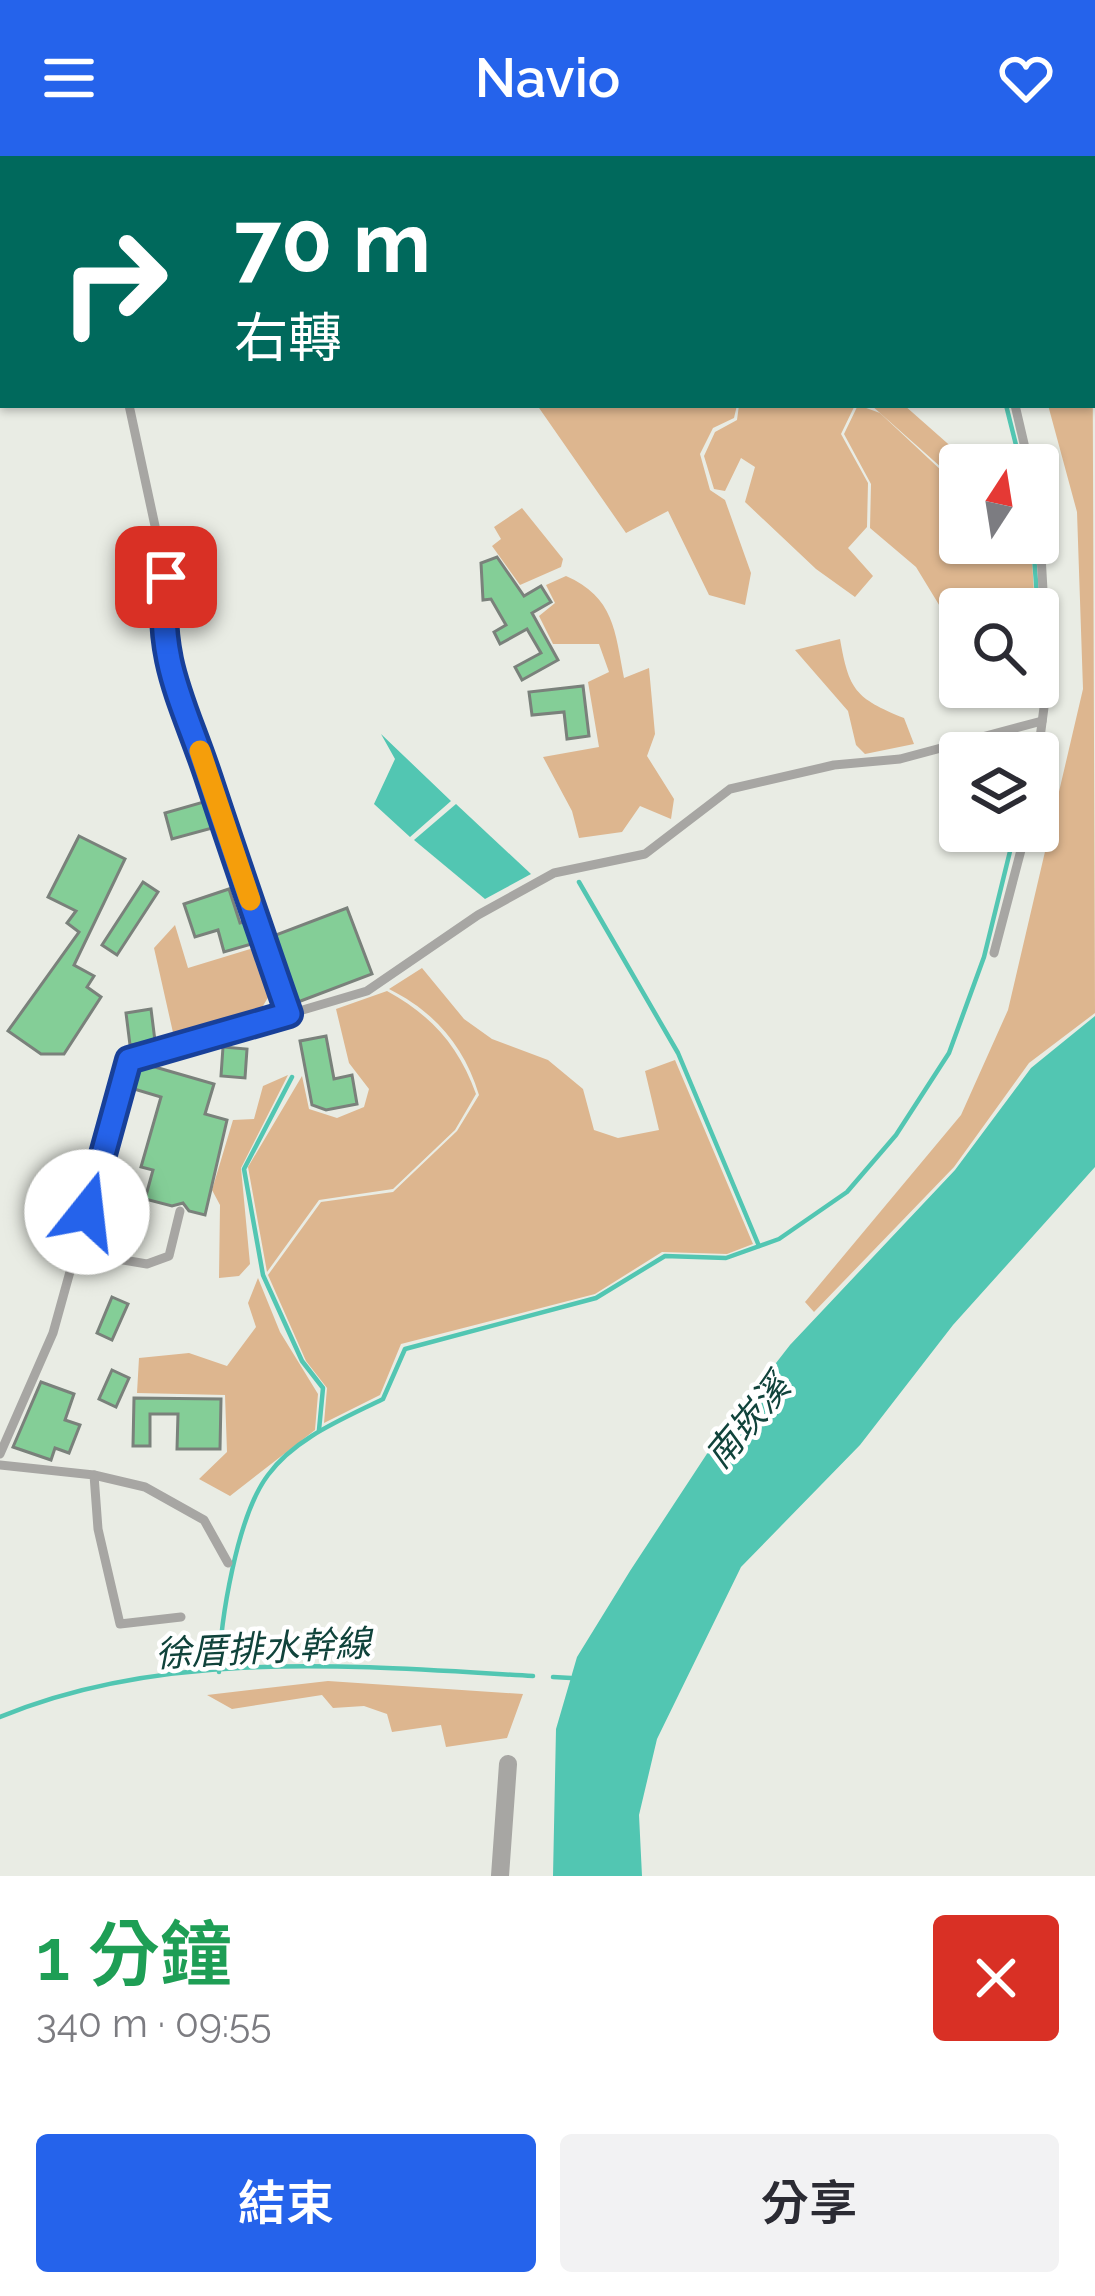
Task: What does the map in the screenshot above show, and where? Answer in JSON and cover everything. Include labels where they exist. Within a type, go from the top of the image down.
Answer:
[{"type":"street","points":[[500,1876],[508,1764]]},
{"type":"lane","points":[[129,408],[166,577],[160,626],[170,682],[197,742],[289,1014]]},
{"type":"lane","points":[[1017,408],[1024,444]]},
{"type":"lane","points":[[1041,732],[1047,598],[1044,564]]},
{"type":"lane","points":[[0,1454],[53,1334],[129,1060],[367,992],[478,915],[554,873],[645,854],[730,789],[834,765],[901,759],[1042,721]]},
{"type":"lane","points":[[994,953],[1020,852]]},
{"type":"lane","points":[[76,1252],[147,1264],[170,1256],[180,1211]]},
{"type":"lane","points":[[0,1466],[94,1475],[145,1487],[204,1520],[228,1564]]},
{"type":"lane","points":[[94,1475],[98,1529],[120,1624],[181,1617]]},
{"type":"shaded area","points":[[539,408],[736,408],[734,418],[713,428],[700,454],[710,490],[725,500],[751,573],[745,605],[709,595],[668,511],[626,533]]},
{"type":"shaded area","points":[[739,408],[854,408],[841,434],[868,483],[867,527],[848,548],[873,576],[855,597],[816,569],[745,502],[755,467],[741,458],[725,491],[714,489],[704,456],[715,432],[737,420]]},
{"type":"shaded area","points":[[857,408],[880,413],[939,468],[939,564],[1032,564],[1034,588],[939,588],[939,605],[916,567],[870,528],[871,484],[844,434]]},
{"type":"shaded area","points":[[874,408],[907,408],[948,444],[939,444],[939,465]]},
{"type":"shaded area","points":[[1049,408],[1093,408],[1095,1013],[1029,1063],[954,1167],[814,1312],[805,1302],[961,1115],[1008,1010],[1045,852],[1059,852],[1059,792],[1083,689],[1077,512]]},
{"type":"shaded area","points":[[522,508],[563,559],[561,567],[520,585],[492,546],[501,539],[494,527]]},
{"type":"shaded area","points":[[566,576],[594,594],[610,617],[624,678],[649,668],[655,734],[647,756],[674,799],[671,819],[640,806],[622,832],[579,838],[572,811],[543,757],[599,747],[588,682],[609,672],[599,644],[553,644],[539,616],[555,603],[546,585]]},
{"type":"shaded area","points":[[840,639],[857,690],[904,718],[914,744],[865,754],[856,745],[848,711],[795,650]]},
{"type":"shaded area","points":[[175,925],[188,968],[257,947],[272,991],[258,1014],[174,1037],[154,948]]},
{"type":"shaded area","points":[[422,968],[464,1019],[492,1039],[548,1060],[583,1089],[594,1130],[618,1138],[659,1130],[645,1071],[675,1060],[753,1244],[727,1254],[662,1252],[595,1294],[401,1344],[380,1395],[324,1423],[327,1388],[306,1361],[268,1275],[321,1202],[393,1192],[457,1131],[479,1095],[446,1032],[389,989]]},
{"type":"shaded area","points":[[387,991],[442,1034],[476,1094],[455,1130],[393,1189],[319,1200],[267,1272],[248,1167],[302,1076],[309,1109],[337,1118],[364,1107],[369,1089],[349,1063],[336,1009]]},
{"type":"shaded area","points":[[288,1075],[241,1168],[250,1264],[239,1276],[219,1278],[220,1205],[212,1190],[233,1120],[254,1119],[263,1086]]},
{"type":"shaded area","points":[[258,1278],[280,1332],[318,1394],[315,1430],[230,1496],[199,1479],[227,1452],[225,1395],[137,1393],[139,1358],[189,1353],[227,1366],[256,1327],[248,1303]]},
{"type":"shaded area","points":[[328,1681],[523,1694],[507,1738],[446,1747],[441,1725],[392,1732],[387,1714],[364,1706],[333,1708],[322,1695],[232,1709],[207,1695]]},
{"type":"water","points":[[381,734],[451,801],[410,837],[374,804],[395,759]]},
{"type":"water","points":[[456,804],[531,874],[485,899],[414,840]]},
{"type":"water","name":"南崁溪","points":[[1095,1016],[1095,1167],[953,1325],[860,1445],[741,1567],[657,1739],[639,1815],[642,1876],[553,1876],[556,1729],[577,1657],[630,1571],[716,1440],[790,1345],[955,1170],[1031,1068]]},
{"type":"building","points":[[497,557],[524,596],[541,586],[551,602],[532,613],[558,660],[522,680],[515,667],[541,653],[527,629],[500,644],[494,632],[506,625],[491,599],[483,600],[481,563]]},
{"type":"building","points":[[583,686],[589,736],[567,739],[564,712],[532,715],[529,692]]},
{"type":"building","points":[[207,801],[216,827],[172,839],[165,813]]},
{"type":"building","points":[[79,836],[125,859],[74,965],[94,976],[87,987],[101,997],[64,1054],[41,1054],[8,1031],[79,932],[67,923],[76,911],[48,897]]},
{"type":"building","points":[[143,882],[158,892],[117,955],[102,945]]},
{"type":"building","points":[[229,889],[240,923],[248,921],[255,943],[224,952],[218,930],[195,937],[184,904]]},
{"type":"building","points":[[347,908],[372,974],[298,1002],[273,936]]},
{"type":"building","points":[[151,1009],[155,1041],[130,1045],[126,1013]]},
{"type":"building","points":[[326,1036],[334,1079],[352,1075],[357,1104],[326,1110],[312,1105],[300,1041]]},
{"type":"building","points":[[223,1047],[247,1049],[245,1078],[221,1076]]},
{"type":"building","points":[[148,1065],[214,1084],[205,1114],[227,1120],[205,1215],[189,1211],[183,1203],[172,1206],[145,1199],[153,1170],[141,1167],[161,1097],[134,1089],[140,1068]]},
{"type":"building","points":[[112,1297],[128,1304],[112,1340],[97,1333]]},
{"type":"building","points":[[112,1370],[129,1378],[116,1407],[99,1399]]},
{"type":"building","points":[[41,1382],[74,1394],[65,1420],[80,1425],[69,1453],[55,1448],[51,1460],[13,1447]]},
{"type":"building","points":[[134,1398],[221,1399],[220,1449],[177,1449],[178,1414],[150,1414],[150,1446],[133,1446]]},
{"type":"waterway","points":[[1007,408],[1016,444]]},
{"type":"waterway","points":[[1035,564],[1036,588]]},
{"type":"waterway","points":[[219,1672],[232,1570],[257,1493],[292,1450],[383,1399],[405,1349],[596,1298],[665,1256],[726,1258],[779,1239],[847,1192],[896,1135],[949,1053],[984,957],[1010,852]]},
{"type":"waterway","points":[[579,882],[678,1053],[759,1246]]},
{"type":"waterway","points":[[292,1077],[244,1169],[263,1275],[302,1361],[323,1388],[319,1430]]},
{"type":"waterway","name":"徐厝排水幹線","points":[[0,1717],[63,1695],[195,1671],[331,1666],[533,1676]]},
{"type":"waterway","name":"徐厝排水幹線","points":[[553,1677],[571,1678]]},
{"type":"slow traffic","points":[[200,751],[250,900]]},
{"type":"route","points":[[87,1212],[129,1060],[289,1014],[197,742],[170,682],[160,626],[166,577]]}]
